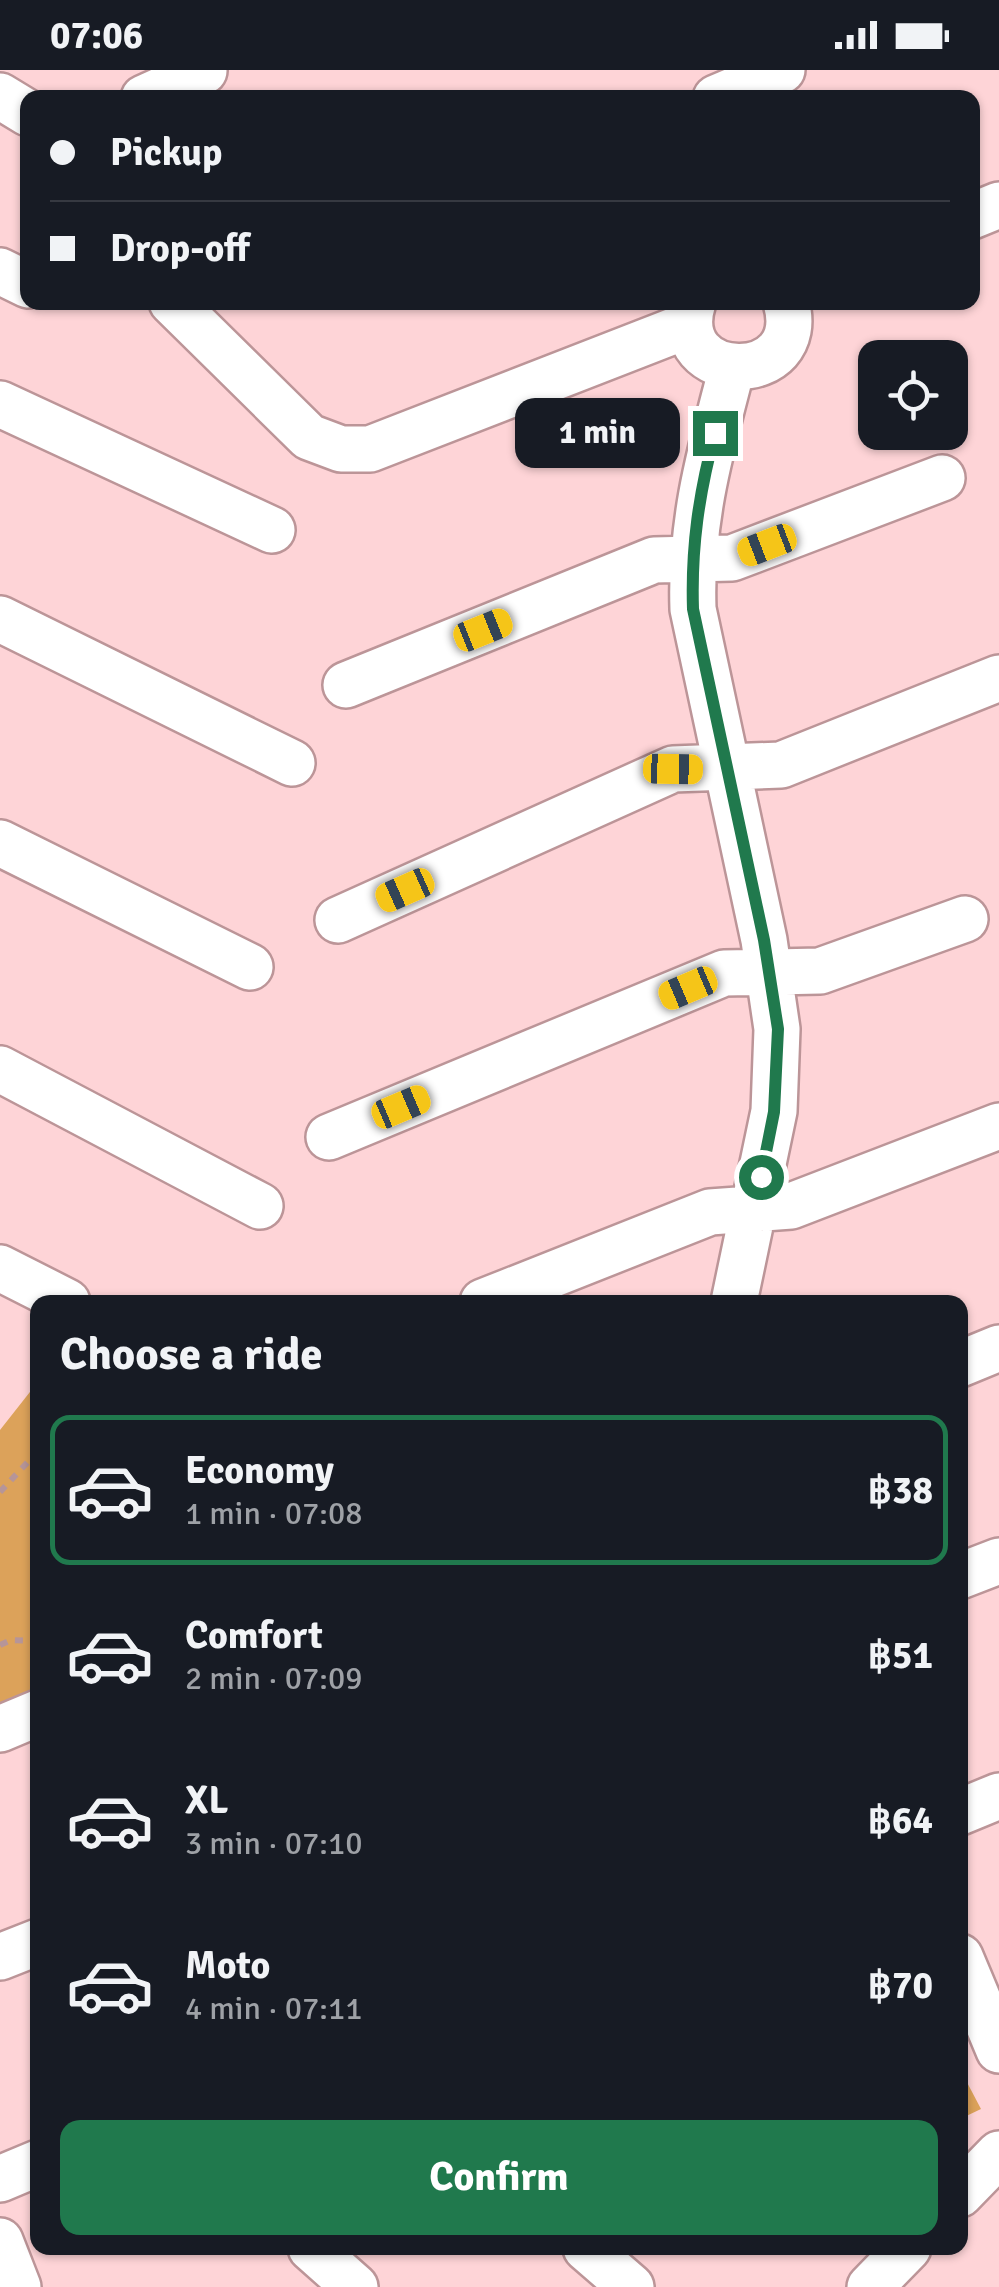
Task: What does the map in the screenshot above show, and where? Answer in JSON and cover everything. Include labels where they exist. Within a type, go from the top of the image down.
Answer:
[{"type":"street","points":[[735,90],[782,70]]},
{"type":"street","points":[[162,90],[204,72]]},
{"type":"street","points":[[196,310],[309,437],[341,450],[370,449],[691,314],[704,354],[732,368],[764,362],[776,352],[790,323],[788,310]]},
{"type":"street","points":[[732,368],[698,496],[692,560],[693,609],[778,1029],[774,1112],[736,1295]]},
{"type":"street","points":[[0,404],[272,530]]},
{"type":"street","points":[[346,685],[654,560],[732,558],[942,478]]},
{"type":"street","points":[[0,619],[292,762]]},
{"type":"street","points":[[338,920],[673,769],[782,766],[999,678]]},
{"type":"street","points":[[0,843],[250,968]]},
{"type":"street","points":[[329,1137],[724,973],[820,971],[966,919]]},
{"type":"street","points":[[0,1069],[260,1206]]},
{"type":"street","points":[[502,1295],[710,1212],[790,1206],[999,1126]]},
{"type":"street","points":[[0,1268],[53,1295]]},
{"type":"street","points":[[968,1361],[999,1348]]},
{"type":"street","points":[[968,1573],[999,1561]]},
{"type":"street","points":[[0,1729],[30,1716]]},
{"type":"street","points":[[968,1809],[999,1796]]},
{"type":"street","points":[[0,1957],[30,1945]]},
{"type":"street","points":[[968,1979],[985,2023]]},
{"type":"street","points":[[968,2186],[999,2154]]},
{"type":"street","points":[[0,2178],[30,2167]]},
{"type":"street","points":[[0,2241],[18,2287]]},
{"type":"street","points":[[318,2255],[355,2287]]},
{"type":"street","points":[[594,2255],[630,2287]]},
{"type":"street","points":[[870,2287],[901,2255]]},
{"type":"path","points":[[0,1492],[30,1460]]},
{"type":"path","points":[[0,1644],[30,1641]]},
{"type":"shaded area","points":[[30,1392],[30,1717],[0,1730],[0,1430]]},
{"type":"shaded area","points":[[968,2084],[981,2109],[968,2115]]},
{"type":"route","points":[[715,433],[698,496],[692,560],[693,609],[764,940],[778,1029],[774,1112],[761,1177]]}]
